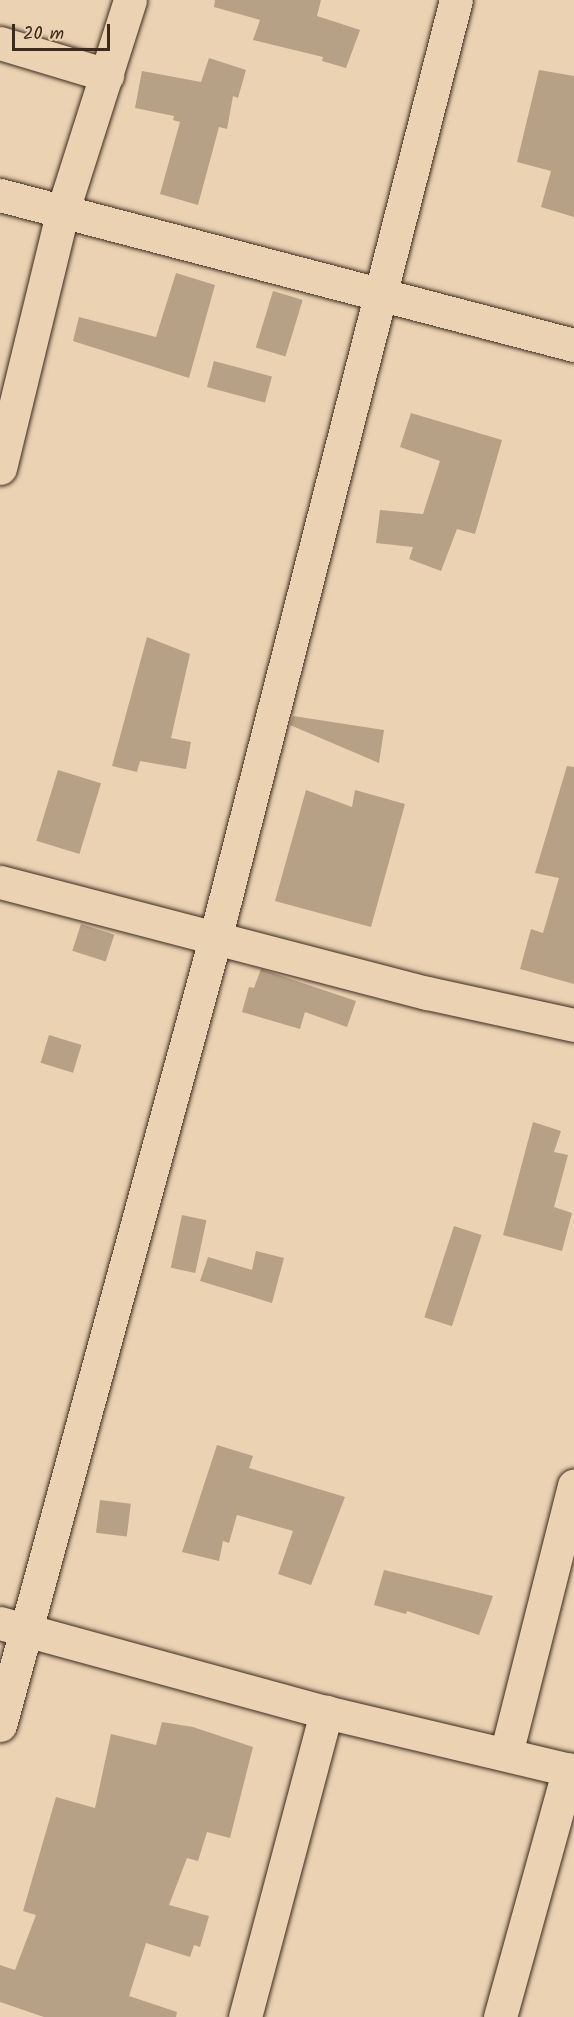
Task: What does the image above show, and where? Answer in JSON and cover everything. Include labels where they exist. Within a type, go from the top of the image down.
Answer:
[{"type":"street","points":[[0,468],[63,210],[130,0]]},
{"type":"street","points":[[0,1725],[13,1626],[215,939],[321,536],[378,294],[456,0]]},
{"type":"street","points":[[0,43],[106,75]]},
{"type":"street","points":[[0,195],[574,345]]},
{"type":"street","points":[[0,882],[215,939],[574,1025]]},
{"type":"street","points":[[506,1754],[574,1485]]},
{"type":"street","points":[[13,1626],[326,1712],[571,1770],[500,2017]]},
{"type":"street","points":[[245,2017],[326,1712]]},
{"type":"building","points":[[215,0],[321,0],[317,16],[360,30],[346,68],[322,61],[323,57],[253,40],[260,20],[214,7]]},
{"type":"building","points":[[209,58],[246,70],[238,98],[233,96],[227,129],[219,127],[198,205],[160,194],[180,122],[173,120],[174,116],[135,108],[142,71],[201,82]]},
{"type":"building","points":[[539,70],[574,76],[574,217],[541,207],[551,171],[517,162]]},
{"type":"building","points":[[176,273],[215,285],[189,378],[73,341],[79,317],[156,337]]},
{"type":"building","points":[[273,291],[303,300],[285,356],[256,347]]},
{"type":"building","points":[[214,361],[272,377],[265,403],[207,387]]},
{"type":"building","points":[[411,413],[502,440],[475,534],[457,529],[441,571],[409,559],[413,547],[376,543],[380,510],[423,514],[440,461],[400,447]]},
{"type":"building","points":[[147,637],[190,654],[171,738],[191,742],[186,769],[140,761],[137,772],[112,766]]},
{"type":"building","points":[[293,716],[384,730],[379,763],[290,725]]},
{"type":"building","points":[[567,766],[574,767],[574,984],[520,969],[531,929],[543,933],[559,878],[535,873]]},
{"type":"building","points":[[58,770],[101,783],[79,854],[36,841]]},
{"type":"building","points":[[306,790],[352,807],[355,790],[405,804],[371,927],[275,901]]},
{"type":"building","points":[[81,924],[114,935],[106,961],[72,951]]},
{"type":"building","points":[[261,969],[356,1001],[347,1027],[305,1012],[300,1029],[242,1012],[249,987],[254,988]]},
{"type":"building","points":[[49,1035],[82,1045],[73,1073],[41,1063]]},
{"type":"building","points":[[533,1122],[561,1131],[554,1152],[568,1155],[554,1207],[572,1213],[562,1251],[503,1235]]},
{"type":"building","points":[[182,1215],[206,1220],[195,1273],[171,1268]]},
{"type":"building","points":[[454,1226],[482,1235],[452,1326],[424,1317]]},
{"type":"building","points":[[256,1251],[284,1258],[272,1303],[200,1281],[208,1257],[252,1270]]},
{"type":"building","points":[[217,1445],[253,1456],[249,1468],[345,1497],[311,1585],[278,1574],[293,1531],[237,1515],[229,1543],[223,1541],[219,1561],[182,1552]]},
{"type":"building","points":[[100,1500],[131,1504],[127,1537],[96,1533]]},
{"type":"building","points":[[384,1570],[493,1596],[479,1635],[407,1611],[406,1614],[374,1605]]},
{"type":"building","points":[[162,1722],[193,1727],[253,1747],[230,1838],[207,1832],[198,1861],[187,1858],[169,1905],[209,1916],[200,1947],[194,1945],[190,1957],[146,1943],[129,1996],[177,2012],[176,2017],[44,2017],[0,2002],[0,1965],[15,1970],[36,1915],[23,1911],[56,1797],[95,1808],[111,1734],[156,1745]]}]
